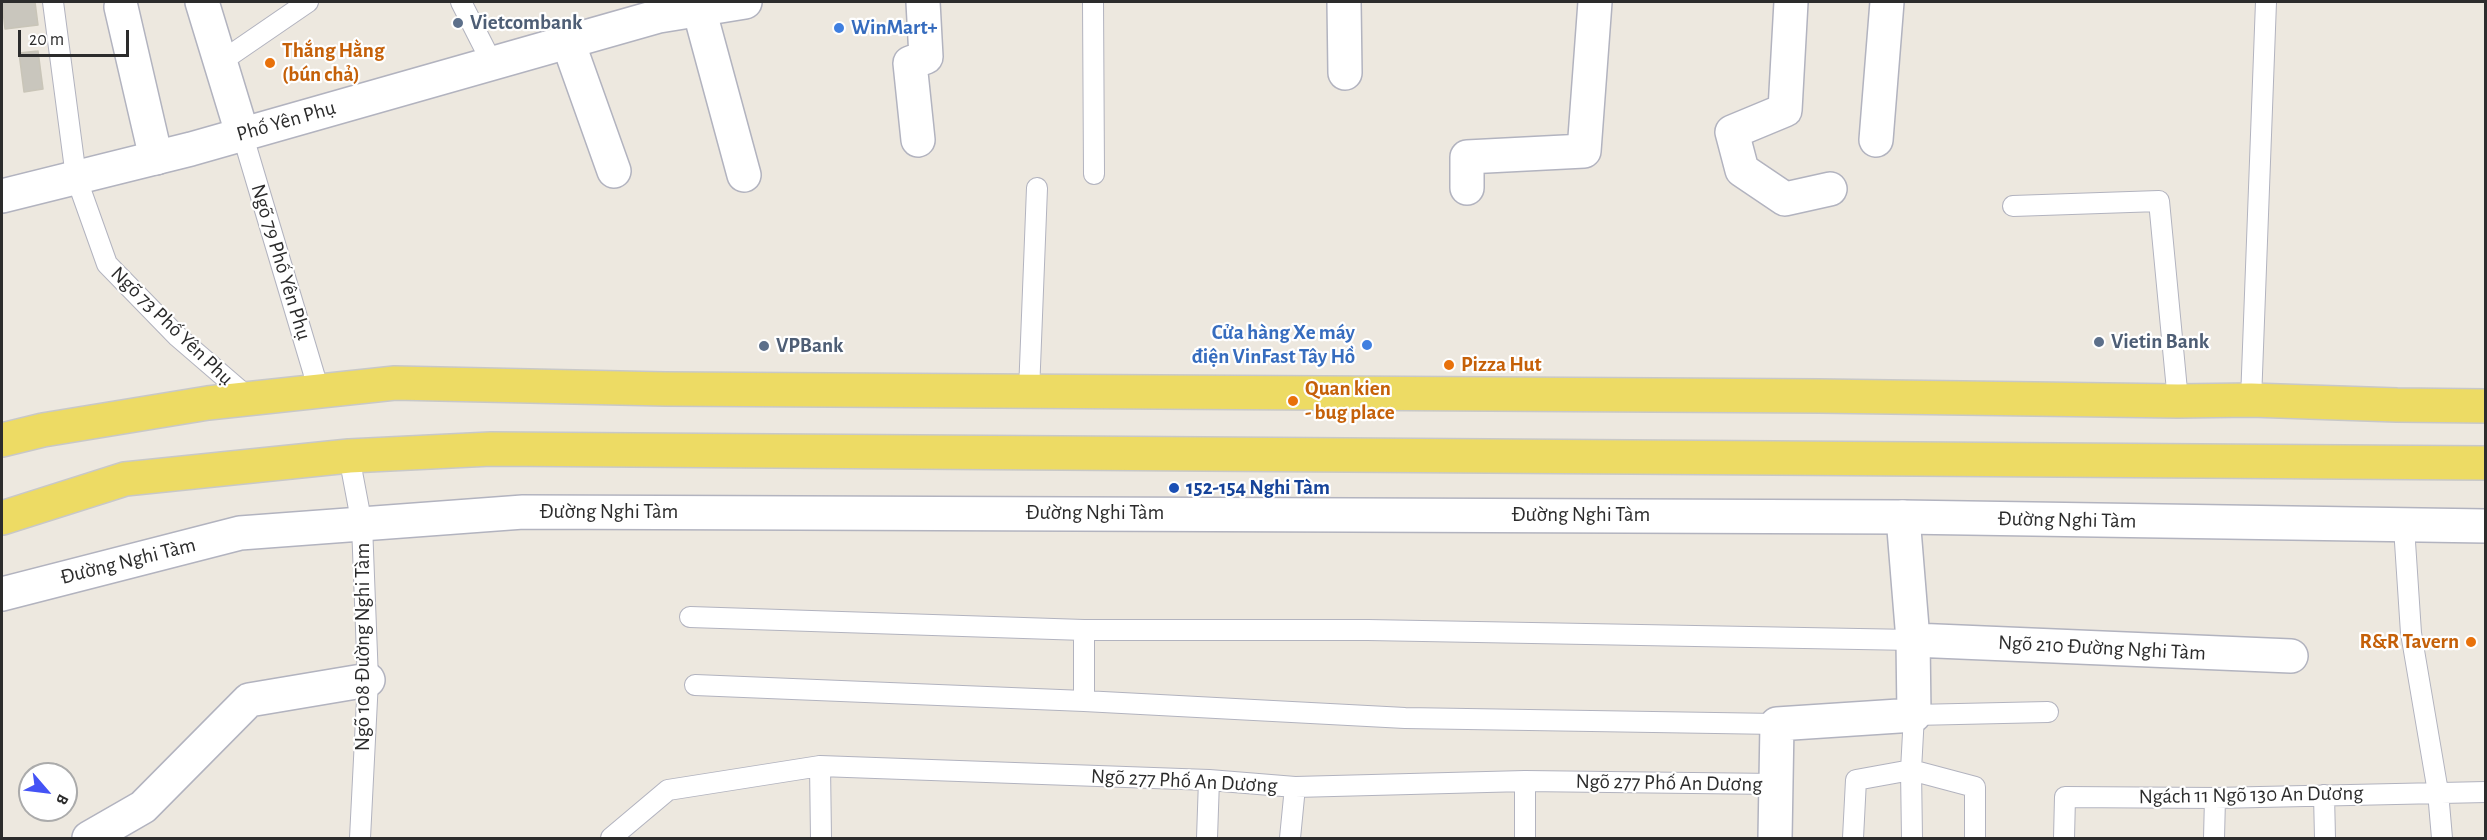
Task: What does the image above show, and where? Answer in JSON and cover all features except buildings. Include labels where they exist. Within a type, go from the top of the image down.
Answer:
[{"type":"main road","points":[[2,440],[43,430],[208,403],[395,383],[570,388],[2251,400],[2486,406]]},
{"type":"main road","points":[[2,518],[125,479],[349,456],[491,449],[2486,463]]},
{"type":"street","points":[[202,2],[242,133]]},
{"type":"street","name":"Phố Yên Phụ","points":[[2,196],[156,158],[659,16],[745,2]]},
{"type":"street","points":[[918,140],[910,63],[926,57],[923,2]]},
{"type":"street","points":[[1344,2],[1345,73]]},
{"type":"street","points":[[1467,188],[1467,157],[1584,151],[1595,2]]},
{"type":"street","points":[[1791,2],[1785,110],[1732,132],[1742,170],[1785,200],[1830,189]]},
{"type":"street","points":[[1876,140],[1887,2]]},
{"type":"street","points":[[121,7],[156,158]]},
{"type":"street","points":[[699,9],[744,176]]},
{"type":"street","points":[[568,42],[614,171]]},
{"type":"street","name":"Đường Nghi Tàm","points":[[2,594],[240,533],[523,512],[1903,517],[2486,526]]},
{"type":"street","points":[[1775,838],[1777,724],[1914,715],[1913,640],[1903,517]]},
{"type":"street","name":"Ngõ 210 Đường Nghi Tàm","points":[[1913,640],[2291,657]]},
{"type":"street","points":[[88,838],[143,807],[249,700],[368,680]]},
{"type":"lane","name":"Ngõ 73 Phố Yên Phụ","points":[[53,2],[76,177],[107,264],[178,337],[250,399]]},
{"type":"lane","points":[[219,63],[308,2]]},
{"type":"lane","points":[[460,2],[492,63]]},
{"type":"lane","points":[[1093,2],[1094,174]]},
{"type":"lane","points":[[2251,400],[2266,2]]},
{"type":"lane","name":"Ngõ 79 Phố Yên Phụ","points":[[242,133],[319,392]]},
{"type":"lane","points":[[1029,392],[1037,188]]},
{"type":"lane","points":[[2013,206],[2159,201],[2178,401]]},
{"type":"lane","name":"Ngõ 108 Đường Nghi Tàm","points":[[349,456],[362,525],[368,680],[360,838]]},
{"type":"lane","points":[[2404,526],[2411,633],[2438,792],[2442,838]]},
{"type":"lane","points":[[690,617],[1084,630],[1368,630],[1913,640]]},
{"type":"lane","points":[[1084,630],[1084,701]]},
{"type":"lane","points":[[695,685],[1084,701],[1405,718],[1777,724]]},
{"type":"lane","points":[[1912,838],[1911,770],[1914,715],[2048,711]]},
{"type":"lane","points":[[820,766],[821,838]]},
{"type":"lane","name":"Ngõ 277 Phố An Dương","points":[[611,838],[668,790],[820,766],[1209,780],[1295,787],[1525,781],[1776,784]]},
{"type":"lane","points":[[1853,838],[1856,780],[1911,770],[1975,787],[1975,838]]},
{"type":"lane","points":[[1207,838],[1209,780]]},
{"type":"lane","points":[[1525,781],[1525,838]]},
{"type":"lane","points":[[1290,838],[1295,787]]},
{"type":"lane","name":"Ngách 11 Ngõ 130 An Dương","points":[[2064,838],[2065,797],[2215,798],[2486,792]]},
{"type":"lane","points":[[2324,795],[2325,838]]},
{"type":"lane","points":[[2214,838],[2215,798]]},
{"type":"place","name":"Vietcombank","points":[[458,23]]},
{"type":"place","name":"WinMart+","points":[[839,28]]},
{"type":"place","name":"Thắng Hằng (bún chả)","points":[[270,63]]},
{"type":"place","name":"Vietin Bank","points":[[2099,342]]},
{"type":"place","name":"Cửa hàng Xe máy điện VinFast Tây Hồ","points":[[1367,345]]},
{"type":"place","name":"VPBank","points":[[764,346]]},
{"type":"place","name":"Pizza Hut","points":[[1449,365]]},
{"type":"place","name":"Quan kien - bug place","points":[[1293,401]]},
{"type":"place","name":"152-154 Nghi Tàm","points":[[1174,488]]},
{"type":"place","name":"R&R Tavern","points":[[2471,642]]}]
